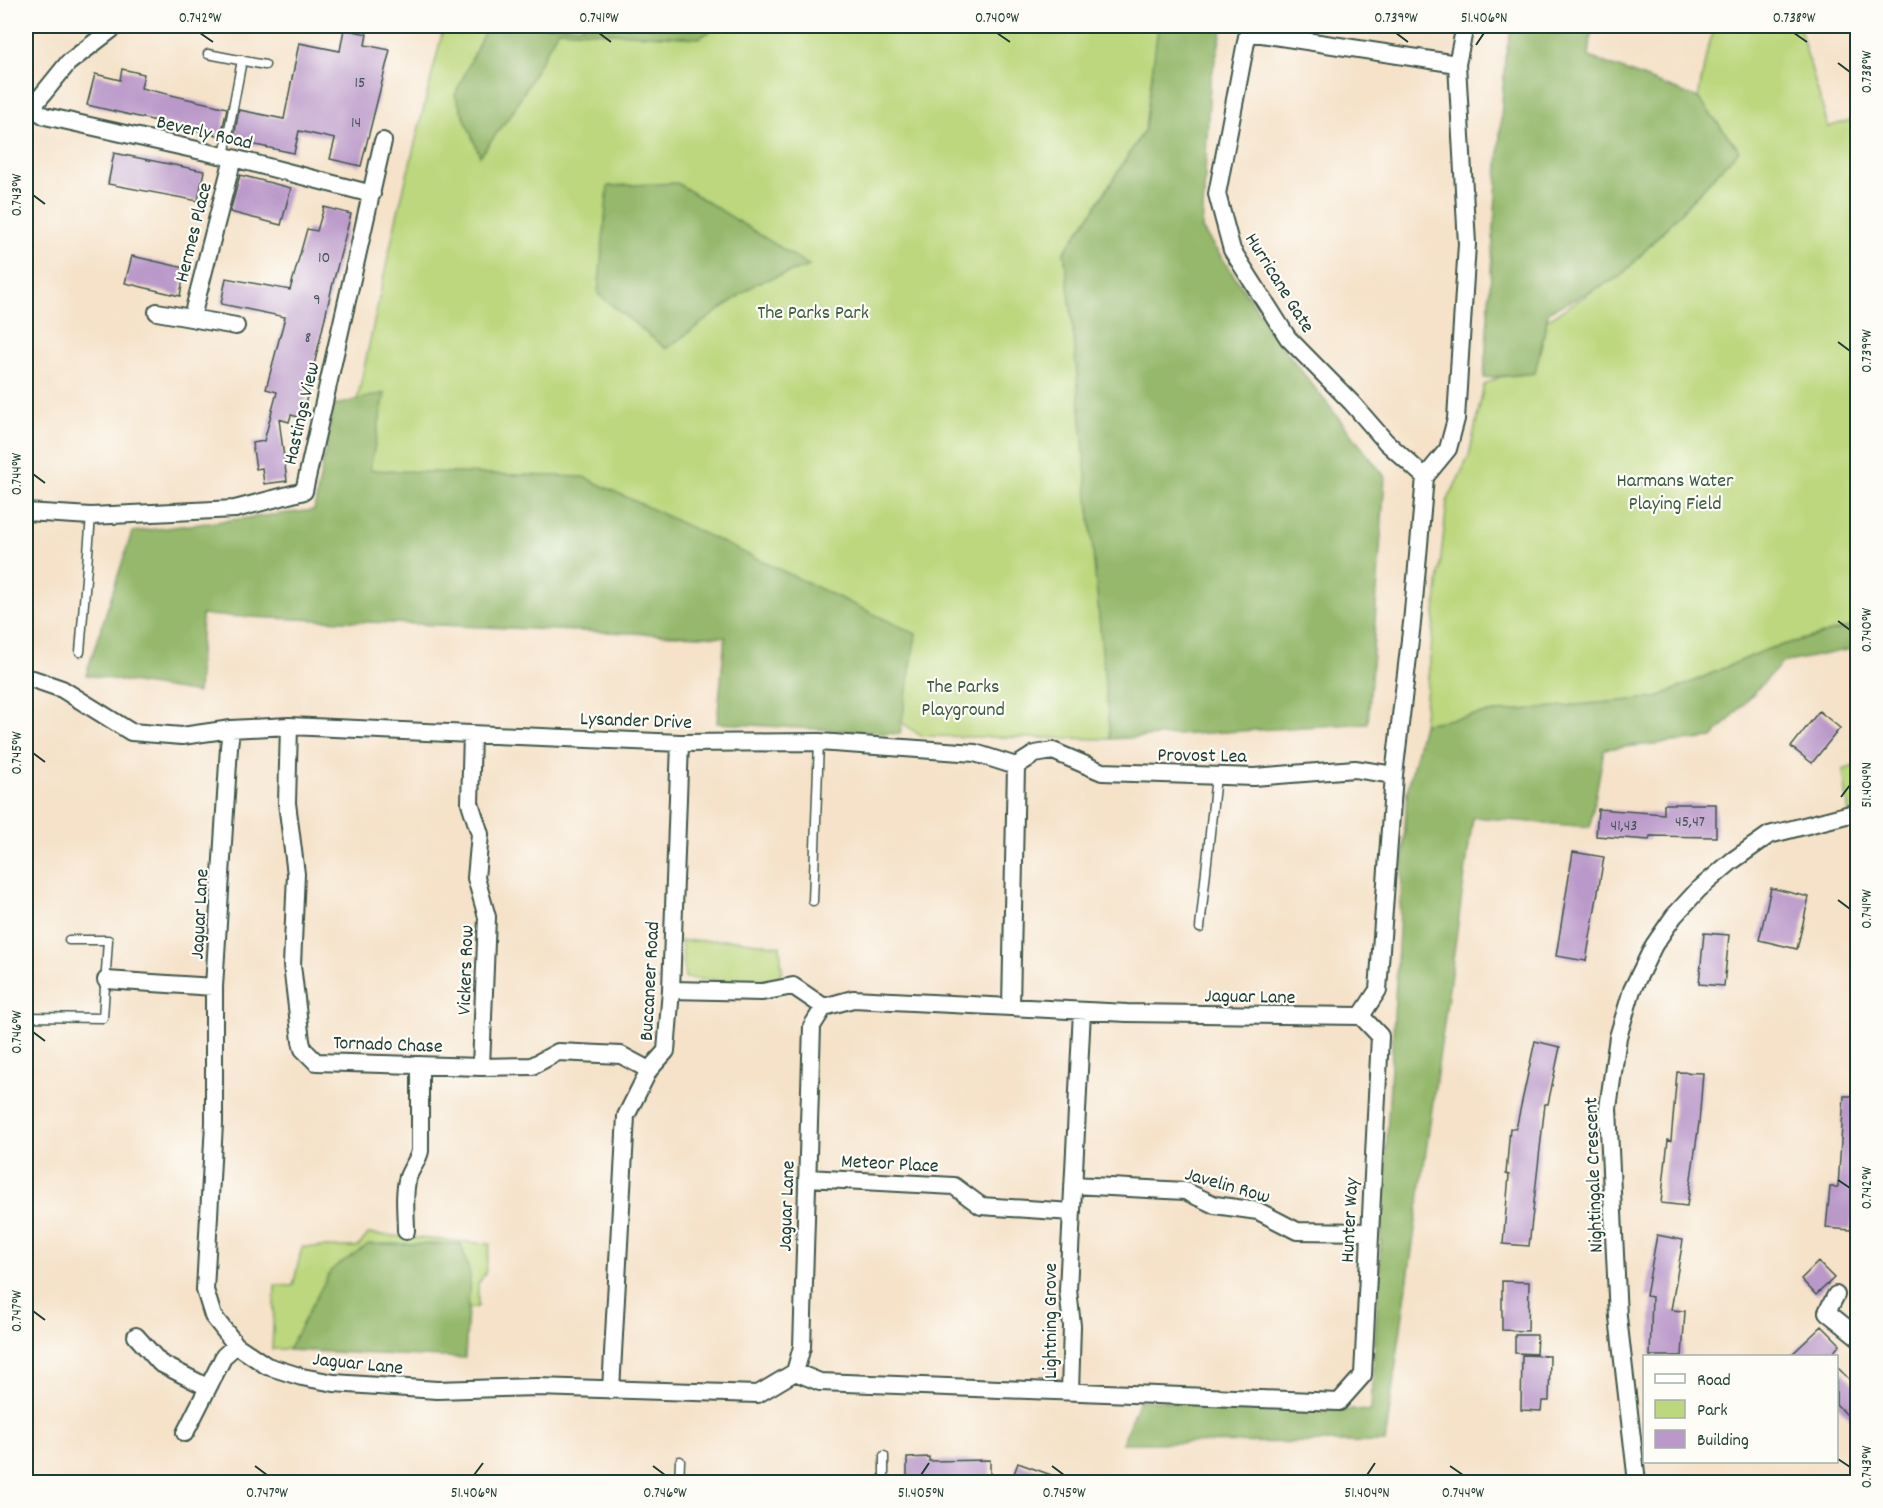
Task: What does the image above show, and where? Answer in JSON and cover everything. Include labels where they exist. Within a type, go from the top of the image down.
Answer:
[{"type":"street","points":[[28,111],[68,63],[116,26]]},
{"type":"street","points":[[1361,1016],[1378,990],[1394,775],[1413,623],[1425,477],[1448,449],[1456,419],[1467,244],[1457,64],[1465,26]]},
{"type":"street","points":[[1249,29],[1457,64]]},
{"type":"street","name":"Hurricane Gate","points":[[1249,29],[1217,194],[1232,250],[1288,338],[1386,442],[1425,477]]},
{"type":"street","name":"Beverly Road","points":[[28,111],[228,157],[372,194]]},
{"type":"street","name":"Hastings View","points":[[26,512],[91,516],[235,509],[304,491],[383,141]]},
{"type":"street","name":"Hermes Place","points":[[192,317],[228,157]]},
{"type":"street","points":[[157,312],[236,326]]},
{"type":"street","name":"Lysander Drive","points":[[26,679],[33,679],[62,689],[130,732],[182,736],[231,729],[289,726],[680,743],[819,742],[975,753],[1017,766]]},
{"type":"street","name":"Tornado Chase","points":[[289,726],[287,803],[296,874],[292,964],[300,1041],[303,1049],[316,1062],[481,1067],[532,1066],[558,1052],[621,1055],[649,1070]]},
{"type":"street","name":"Jaguar Lane","points":[[231,729],[214,987],[214,1123],[205,1290],[213,1316],[236,1345],[267,1366],[302,1377],[334,1383],[437,1390],[537,1387],[758,1394],[795,1372],[802,1347],[812,1026],[824,1007],[853,999],[1082,1011],[1289,1017],[1361,1016]]},
{"type":"street","name":"Vickers Row","points":[[472,735],[470,803],[480,834],[476,878],[487,917],[481,1067]]},
{"type":"street","name":"Buccaneer Road","points":[[611,1390],[626,1116],[649,1070],[666,1051],[680,743]]},
{"type":"street","name":"Provost Lea","points":[[1017,766],[1035,754],[1053,751],[1102,772],[1254,777],[1354,769],[1394,775]]},
{"type":"street","points":[[1011,1006],[1017,766]]},
{"type":"street","name":"Nightingale Crescent","points":[[1637,1482],[1618,1317],[1608,1108],[1618,1037],[1632,990],[1654,945],[1674,916],[1698,890],[1732,861],[1769,835],[1857,812]]},
{"type":"street","points":[[106,980],[214,987]]},
{"type":"street","points":[[670,990],[762,993],[793,986],[824,1007]]},
{"type":"street","name":"Lightning Grove","points":[[795,1372],[820,1382],[1070,1392],[1072,1326],[1068,1290],[1082,1011]]},
{"type":"street","name":"Hunter Way","points":[[1070,1392],[1339,1402],[1362,1375],[1380,1036],[1361,1016]]},
{"type":"street","points":[[406,1231],[406,1183],[420,1151],[420,1065]]},
{"type":"street","name":"Meteor Place","points":[[807,1178],[954,1186],[981,1206],[1072,1212]]},
{"type":"street","name":"Javelin Row","points":[[1073,1185],[1185,1191],[1215,1205],[1258,1211],[1297,1231],[1369,1232]]},
{"type":"street","points":[[1836,1295],[1827,1312],[1857,1337]]},
{"type":"street","points":[[136,1336],[160,1363],[207,1387]]},
{"type":"street","points":[[185,1433],[224,1356],[236,1345]]},
{"type":"lane","points":[[208,54],[265,65]]},
{"type":"lane","points":[[228,157],[242,60]]},
{"type":"lane","points":[[80,652],[91,516]]},
{"type":"lane","points":[[813,901],[819,742]]},
{"type":"lane","points":[[1200,928],[1216,776]]},
{"type":"lane","points":[[26,1017],[103,1018],[108,940],[69,940]]},
{"type":"lane","points":[[884,1456],[884,1482]]},
{"type":"lane","points":[[679,1482],[680,1461]]},
{"type":"green space","name":"The Parks Park","points":[[444,26],[1159,26],[1145,129],[1095,208],[1099,279],[1110,739],[921,736],[579,496],[340,479],[397,216]]},
{"type":"green space","points":[[487,26],[719,26],[699,38],[558,30],[514,110],[480,156],[455,95]]},
{"type":"green space","points":[[1158,26],[1223,26],[1210,83],[1202,229],[1285,350],[1385,477],[1368,723],[1110,739],[1064,252],[1145,129]]},
{"type":"green space","points":[[1512,26],[1592,26],[1589,57],[1698,98],[1739,150],[1620,277],[1549,311],[1535,373],[1484,378],[1505,58]]},
{"type":"green space","name":"Harmans Water Playing Field","points":[[1716,26],[1799,26],[1828,127],[1857,118],[1857,625],[1768,649],[1655,698],[1487,713],[1423,724],[1447,502],[1469,456],[1484,385],[1499,377],[1535,373],[1547,320],[1629,268],[1739,150],[1698,98],[1708,46]]},
{"type":"green space","points":[[677,183],[810,266],[757,283],[666,349],[598,294],[608,186]]},
{"type":"green space","points":[[385,393],[370,470],[584,477],[916,634],[900,734],[717,723],[725,637],[202,615],[198,693],[86,675],[132,532],[314,510],[334,405]]},
{"type":"green space","points":[[1857,625],[1857,648],[1782,663],[1712,738],[1604,749],[1590,827],[1473,817],[1385,1442],[1122,1443],[1139,1400],[1371,1411],[1407,792],[1423,724],[1487,713],[1655,698],[1768,649]]},
{"type":"green space","points":[[1857,765],[1857,812],[1849,814],[1843,770]]},
{"type":"green space","points":[[735,940],[780,946],[782,971],[777,978],[749,983],[685,978],[681,941]]},
{"type":"green space","points":[[368,1234],[490,1244],[485,1274],[478,1284],[478,1307],[463,1310],[459,1352],[272,1349],[275,1285],[293,1286],[302,1247],[358,1247]]},
{"type":"green space","points":[[369,1244],[461,1244],[470,1274],[465,1358],[288,1350],[331,1270]]},
{"type":"building","points":[[344,29],[367,34],[365,45],[390,50],[361,166],[330,159],[335,139],[299,131],[294,153],[241,142],[242,140],[234,138],[239,110],[284,119],[299,43],[340,51]]},
{"type":"building","points":[[122,69],[144,74],[141,88],[227,108],[221,136],[87,105],[95,74],[120,80]]},
{"type":"building","points":[[114,153],[204,171],[198,201],[108,184]]},
{"type":"building","points":[[240,175],[291,188],[281,225],[230,212]]},
{"type":"building","points":[[324,207],[351,214],[302,418],[291,415],[289,422],[279,419],[287,481],[264,484],[262,468],[256,469],[252,443],[264,441],[277,392],[266,389],[285,317],[221,304],[226,278],[290,290],[307,229],[317,231]]},
{"type":"building","points":[[132,256],[185,268],[180,296],[125,283]]},
{"type":"building","points":[[1819,711],[1840,728],[1812,763],[1791,747]]},
{"type":"building","points":[[1664,804],[1716,804],[1716,837],[1650,836],[1649,840],[1596,836],[1598,809],[1664,814]]},
{"type":"building","points":[[1573,852],[1604,857],[1586,961],[1556,956]]},
{"type":"building","points":[[1771,888],[1809,897],[1797,949],[1759,940]]},
{"type":"building","points":[[1704,933],[1729,935],[1724,986],[1699,984]]},
{"type":"building","points":[[1535,1041],[1560,1047],[1548,1104],[1545,1104],[1529,1246],[1503,1244],[1509,1175],[1506,1174],[1510,1128],[1516,1129]]},
{"type":"building","points":[[1677,1072],[1703,1073],[1699,1123],[1687,1206],[1661,1203],[1668,1140],[1671,1141]]},
{"type":"building","points":[[1844,1096],[1857,1096],[1857,1168],[1851,1230],[1826,1228],[1830,1187],[1838,1187]]},
{"type":"building","points":[[1657,1235],[1683,1240],[1671,1310],[1685,1311],[1682,1355],[1650,1355],[1652,1297],[1646,1296]]},
{"type":"building","points":[[1818,1262],[1834,1278],[1816,1295],[1801,1279]]},
{"type":"building","points":[[1502,1281],[1529,1282],[1528,1331],[1502,1330]]},
{"type":"building","points":[[1822,1326],[1840,1344],[1832,1355],[1791,1355]]},
{"type":"building","points":[[1515,1335],[1537,1335],[1536,1354],[1515,1353]]},
{"type":"building","points":[[1522,1355],[1550,1356],[1549,1401],[1542,1401],[1541,1411],[1521,1410]]},
{"type":"building","points":[[1838,1368],[1857,1387],[1857,1425],[1838,1406]]},
{"type":"building","points":[[929,1457],[929,1461],[990,1460],[990,1482],[907,1482],[907,1458]]},
{"type":"building","points":[[1018,1463],[1065,1480],[1064,1482],[1011,1482]]},
{"type":"park label","name":"The Parks Playground","points":[[963,696]]}]
